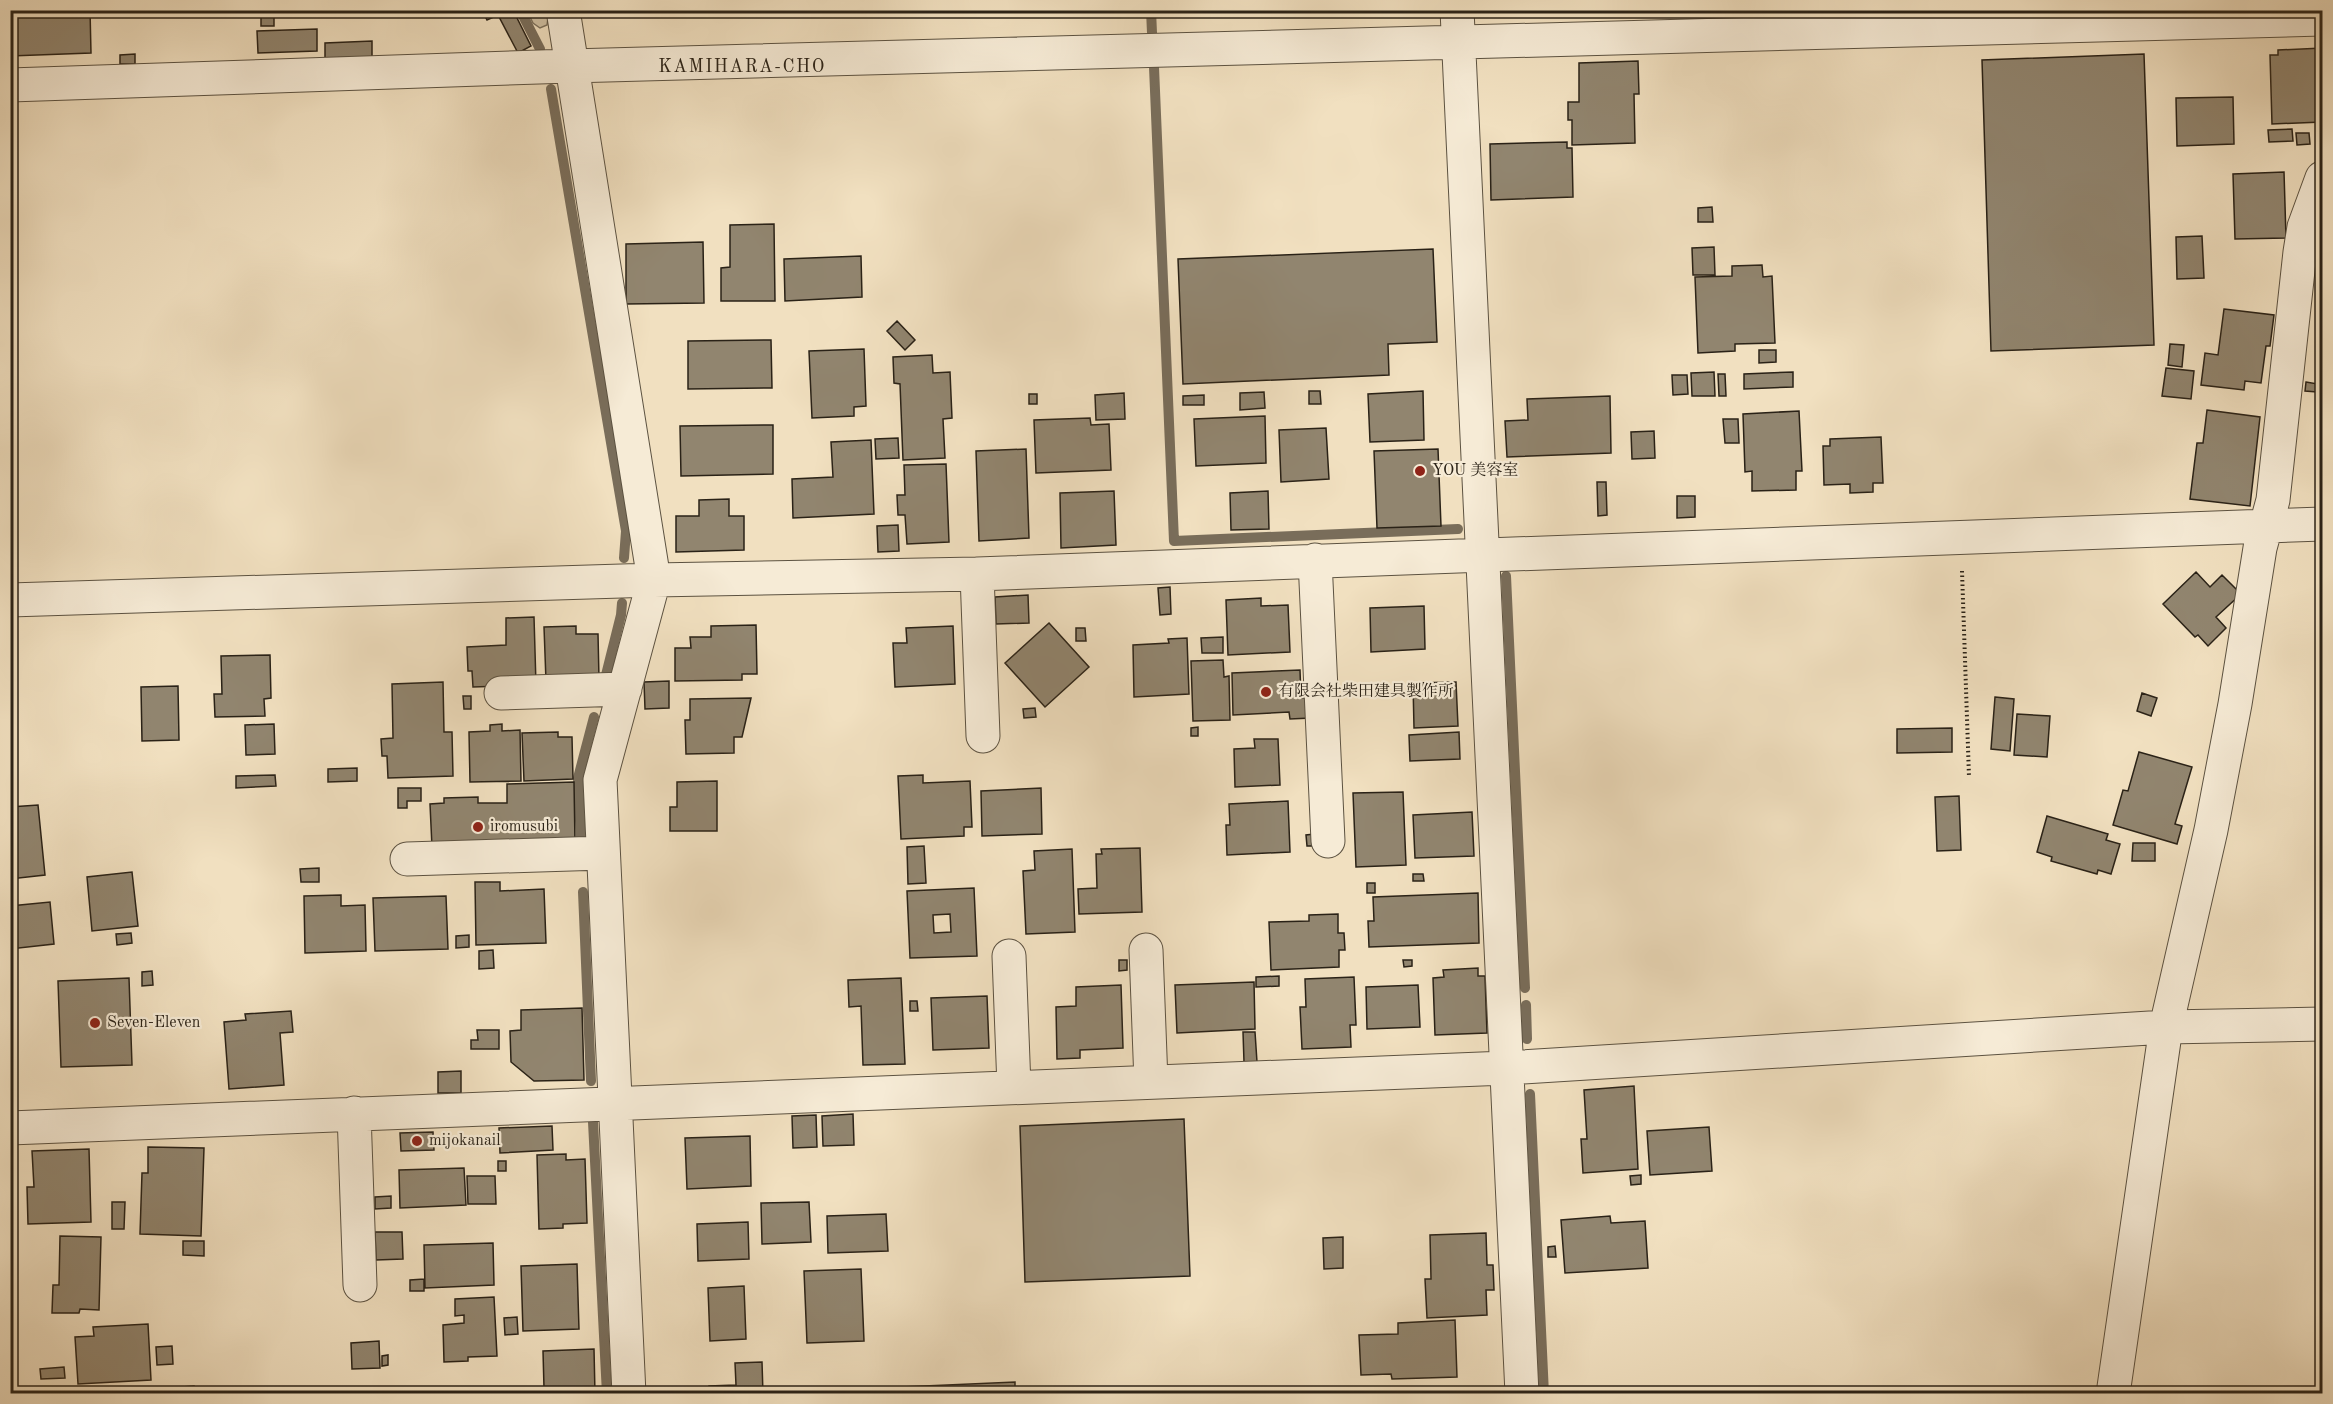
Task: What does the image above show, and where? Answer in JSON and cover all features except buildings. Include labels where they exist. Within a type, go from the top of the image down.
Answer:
[{"type":"street","points":[[562,10],[654,580],[600,780],[629,1394]]},
{"type":"street","points":[[10,85],[570,66],[1458,26],[2322,19]]},
{"type":"street","points":[[1458,26],[1522,1394]]},
{"type":"street","points":[[2113,1394],[2166,1027],[2223,767],[2266,525],[2273,500],[2300,252],[2304,227],[2322,178]]},
{"type":"street","points":[[10,600],[654,580],[977,574],[2322,524]]},
{"type":"street","points":[[1315,560],[1328,841]]},
{"type":"street","points":[[977,574],[982,736]]},
{"type":"street","points":[[501,693],[625,689]]},
{"type":"street","points":[[407,859],[603,853]]},
{"type":"street","points":[[1146,950],[1150,1082]]},
{"type":"street","points":[[1009,956],[1014,1087]]},
{"type":"street","points":[[10,1128],[1506,1068],[2166,1027],[2322,1024]]},
{"type":"street","points":[[354,1113],[360,1285]]},
{"type":"path","points":[[1961,536],[1969,777]]},
{"type":"shaded area","points":[[527,11],[549,11],[547,25],[540,28],[533,23]]},
{"type":"waterway","points":[[520,10],[540,49]]},
{"type":"waterway","points":[[1151,10],[1152,33]]},
{"type":"waterway","points":[[1154,67],[1174,541],[1458,529]]},
{"type":"waterway","points":[[551,89],[626,531],[624,558]]},
{"type":"waterway","points":[[1506,576],[1525,988]]},
{"type":"waterway","points":[[605,679],[622,603]]},
{"type":"waterway","points":[[581,842],[578,778],[594,717]]},
{"type":"waterway","points":[[583,892],[591,1081]]},
{"type":"waterway","points":[[1526,1005],[1527,1039]]},
{"type":"waterway","points":[[1530,1094],[1544,1394]]},
{"type":"waterway","points":[[593,1122],[607,1394]]},
{"type":"place","name":"YOU 美容室","points":[[1420,471]]},
{"type":"place","name":"有限会社柴田建具製作所","points":[[1266,692]]},
{"type":"place","name":"iromusubi","points":[[478,827]]},
{"type":"place","name":"Seven-Eleven","points":[[95,1023]]},
{"type":"place","name":"mijokanail","points":[[417,1141]]},
{"type":"district","name":"KAMIHARA-CHO","points":[[742,67]]}]
